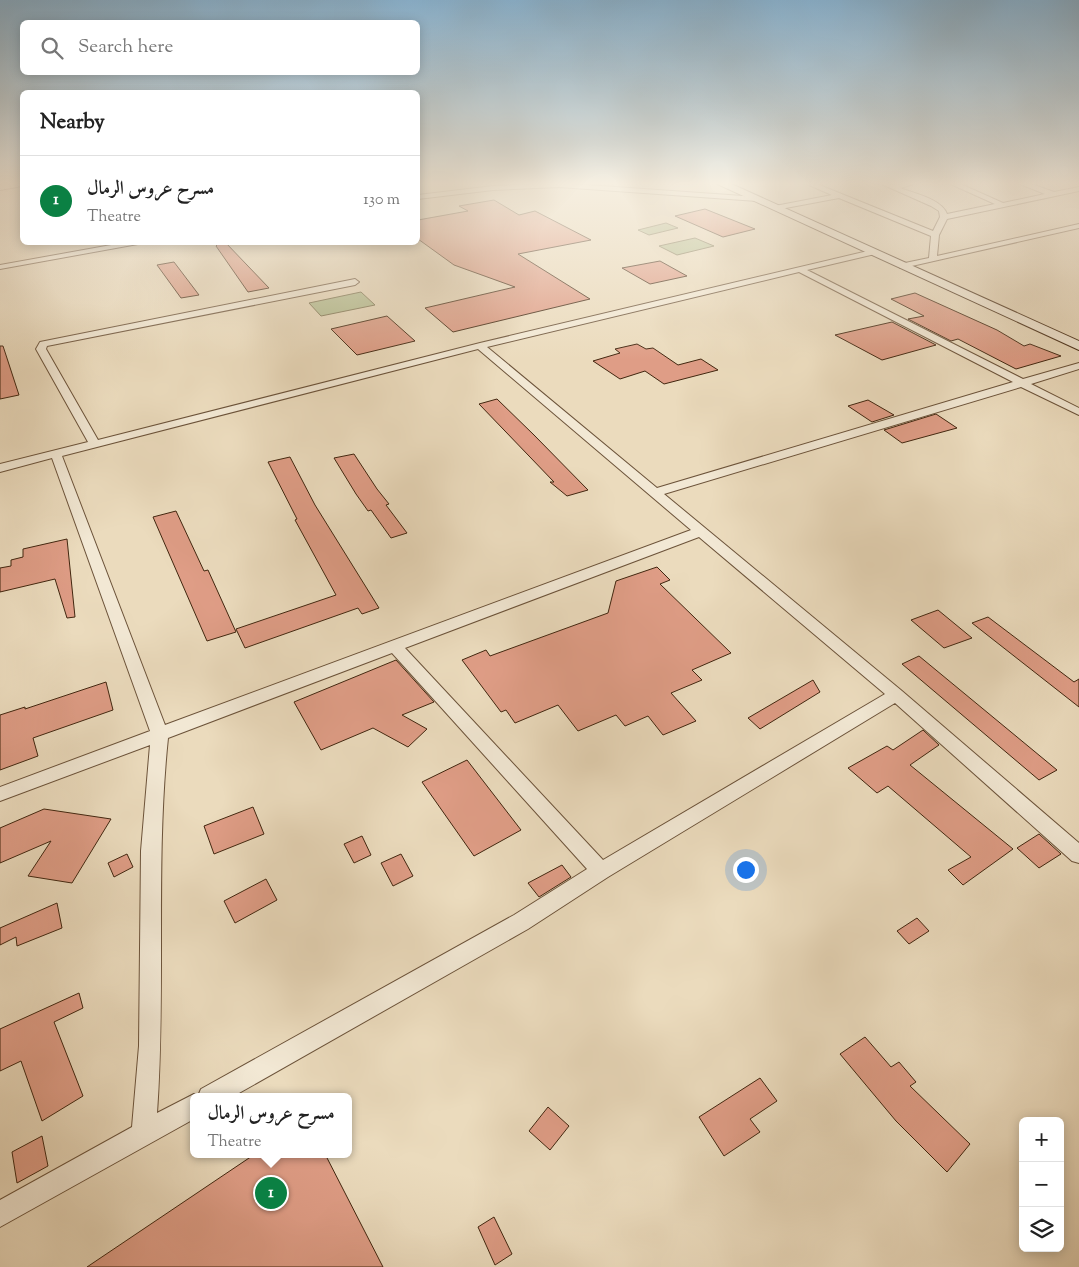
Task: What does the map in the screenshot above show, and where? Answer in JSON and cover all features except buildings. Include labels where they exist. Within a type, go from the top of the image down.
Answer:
[{"type":"street","points":[[849,241],[1079,346]]},
{"type":"street","points":[[933,260],[935,241]]},
{"type":"street","points":[[903,266],[1014,241]]},
{"type":"street","points":[[0,266],[78,250],[119,245]]},
{"type":"street","points":[[0,468],[480,346],[872,252]]},
{"type":"street","points":[[799,270],[1079,412]]},
{"type":"street","points":[[94,444],[41,350],[43,344],[356,282]]},
{"type":"street","points":[[480,346],[699,532],[896,695],[1079,855]]},
{"type":"street","points":[[654,493],[1079,366]]},
{"type":"street","points":[[56,454],[160,734],[154,779],[150,840],[150,1048],[144,1133]]},
{"type":"street","points":[[0,794],[699,532]]},
{"type":"street","points":[[394,646],[601,872]]},
{"type":"street","points":[[216,1093],[521,922],[896,695]]},
{"type":"street","points":[[0,1214],[190,1108]]},
{"type":"green space","points":[[681,241],[702,241],[714,246],[677,255],[659,246]]},
{"type":"green space","points":[[361,292],[375,305],[321,316],[309,303]]},
{"type":"place","name":"مسرح عروس الرمال","points":[[271,1193]]}]
